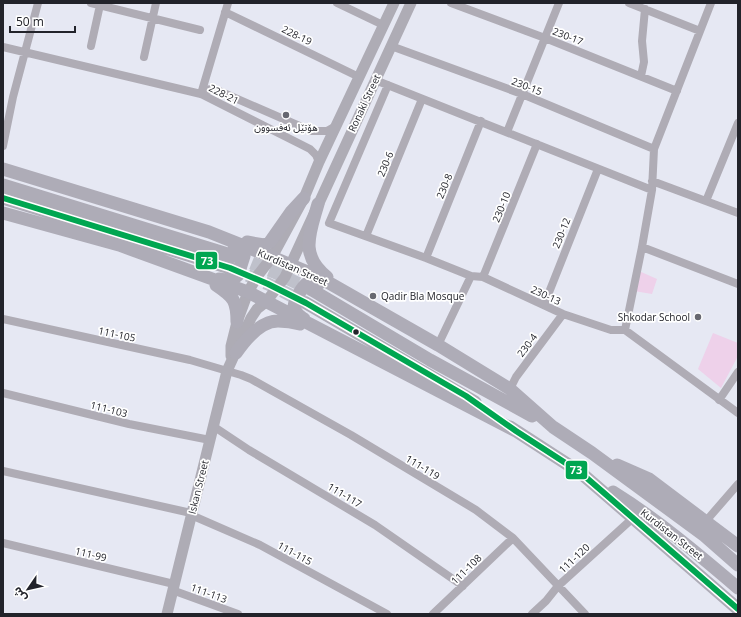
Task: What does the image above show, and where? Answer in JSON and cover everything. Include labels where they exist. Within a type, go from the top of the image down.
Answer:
[{"type":"highway","name":"Kurdistan Street","points":[[3,169],[209,232],[317,276],[438,345],[510,389],[553,427]]},
{"type":"highway","points":[[3,185],[232,262],[3,198]]},
{"type":"highway","points":[[209,232],[254,244],[267,244],[274,239],[291,212],[304,198]]},
{"type":"highway","points":[[318,204],[310,232],[309,243],[311,258],[314,266],[320,272],[349,294]]},
{"type":"highway","name":"Kurdistan Street","points":[[3,213],[119,245],[248,292],[516,432]]},
{"type":"highway","points":[[176,267],[228,281],[235,279],[238,275],[244,256],[243,252],[240,248],[209,232]]},
{"type":"highway","points":[[203,276],[224,290],[232,298],[237,309],[237,322]]},
{"type":"highway","points":[[315,328],[299,316],[294,308],[301,288],[307,283],[312,281],[317,282],[364,302]]},
{"type":"highway","name":"Kurdistan Street","points":[[312,290],[430,360],[553,427],[592,453],[706,536],[738,565]]},
{"type":"highway","name":"Kurdistan Street","points":[[306,303],[466,396],[516,432],[635,506],[693,550],[738,588]]},
{"type":"highway","points":[[231,361],[249,336],[271,322],[290,322],[315,328]]},
{"type":"highway","name":"Kurdistan Street","points":[[592,453],[649,479],[738,546]]},
{"type":"highway","name":"Kurdistan Street","points":[[581,473],[738,609]]},
{"type":"main road","name":"Ronaki Street","points":[[272,257],[304,198],[319,162],[394,3]]},
{"type":"main road","name":"Ronaki Street","points":[[290,265],[411,3]]},
{"type":"main road","name":"Iskan Street","points":[[231,361],[231,346],[237,322],[248,292],[258,275],[272,257]]},
{"type":"main road","name":"Iskan Street","points":[[167,614],[213,426],[231,361],[251,318],[257,309],[266,302],[279,285],[290,265]]},
{"type":"street","points":[[3,146],[24,51],[38,3]]},
{"type":"street","points":[[91,3],[200,30]]},
{"type":"street","points":[[144,57],[156,3]]},
{"type":"street","points":[[3,47],[201,94],[228,3]]},
{"type":"street","points":[[338,3],[383,25]]},
{"type":"street","name":"230-17","points":[[451,3],[545,38],[677,91]]},
{"type":"street","points":[[507,132],[559,3]]},
{"type":"street","points":[[629,3],[700,31]]},
{"type":"street","points":[[711,3],[654,149],[652,190],[625,330],[738,413]]},
{"type":"street","points":[[91,46],[100,6]]},
{"type":"street","points":[[641,76],[644,62],[642,41],[645,9]]},
{"type":"street","name":"228-19","points":[[226,12],[359,76]]},
{"type":"street","name":"230-15","points":[[391,46],[522,94],[654,149]]},
{"type":"street","points":[[375,80],[652,190]]},
{"type":"street","name":"230-13","points":[[388,85],[329,223],[471,276],[483,276],[563,314],[611,330],[625,330]]},
{"type":"street","name":"228-21","points":[[201,94],[210,89],[219,91],[311,131],[327,131],[336,126]]},
{"type":"street","name":"228-21","points":[[201,94],[310,148],[316,155],[319,162]]},
{"type":"street","name":"230-6","points":[[366,236],[422,99]]},
{"type":"street","name":"230-8","points":[[426,258],[481,121]]},
{"type":"street","points":[[706,201],[737,128]]},
{"type":"street","name":"230-10","points":[[483,276],[537,144]]},
{"type":"street","name":"230-12","points":[[544,306],[598,169]]},
{"type":"street","points":[[652,181],[738,213]]},
{"type":"street","points":[[642,248],[738,284]]},
{"type":"street","points":[[438,345],[471,276]]},
{"type":"street","name":"230-4","points":[[510,389],[516,377],[563,314]]},
{"type":"street","name":"111-105","points":[[3,319],[190,360],[231,361]]},
{"type":"street","name":"111-119","points":[[231,361],[241,375],[251,379],[350,435],[476,510],[513,538],[584,614]]},
{"type":"street","points":[[719,400],[738,372]]},
{"type":"street","name":"111-103","points":[[3,393],[129,424],[210,440]]},
{"type":"street","name":"111-117","points":[[213,426],[249,450],[375,526],[463,586]]},
{"type":"street","name":"111-115","points":[[3,471],[191,514],[260,545],[387,614]]},
{"type":"street","points":[[706,522],[738,484]]},
{"type":"street","name":"111-120","points":[[532,614],[558,586],[632,518]]},
{"type":"street","name":"111-108","points":[[433,614],[513,538]]},
{"type":"street","name":"111-99","points":[[3,544],[173,587]]},
{"type":"street","name":"111-113","points":[[173,587],[238,614]]},
{"type":"shaded area","points":[[639,271],[657,279],[652,294],[634,291]]},
{"type":"shaded area","points":[[713,333],[738,343],[738,356],[721,388],[698,369]]},
{"type":"tunnel","points":[[234,256],[274,272],[312,290]]},
{"type":"tunnel","points":[[230,268],[268,284],[306,303]]},
{"type":"transit line","name":"73","points":[[3,198],[230,268],[268,284],[306,303],[466,396],[516,431],[581,473],[738,609]]},
{"type":"place","name":"هۆتێل ئەفسوون","points":[[286,115]]},
{"type":"place","name":"Qadir Bla Mosque","points":[[373,296]]},
{"type":"place","name":"Shkodar School","points":[[698,317]]}]
